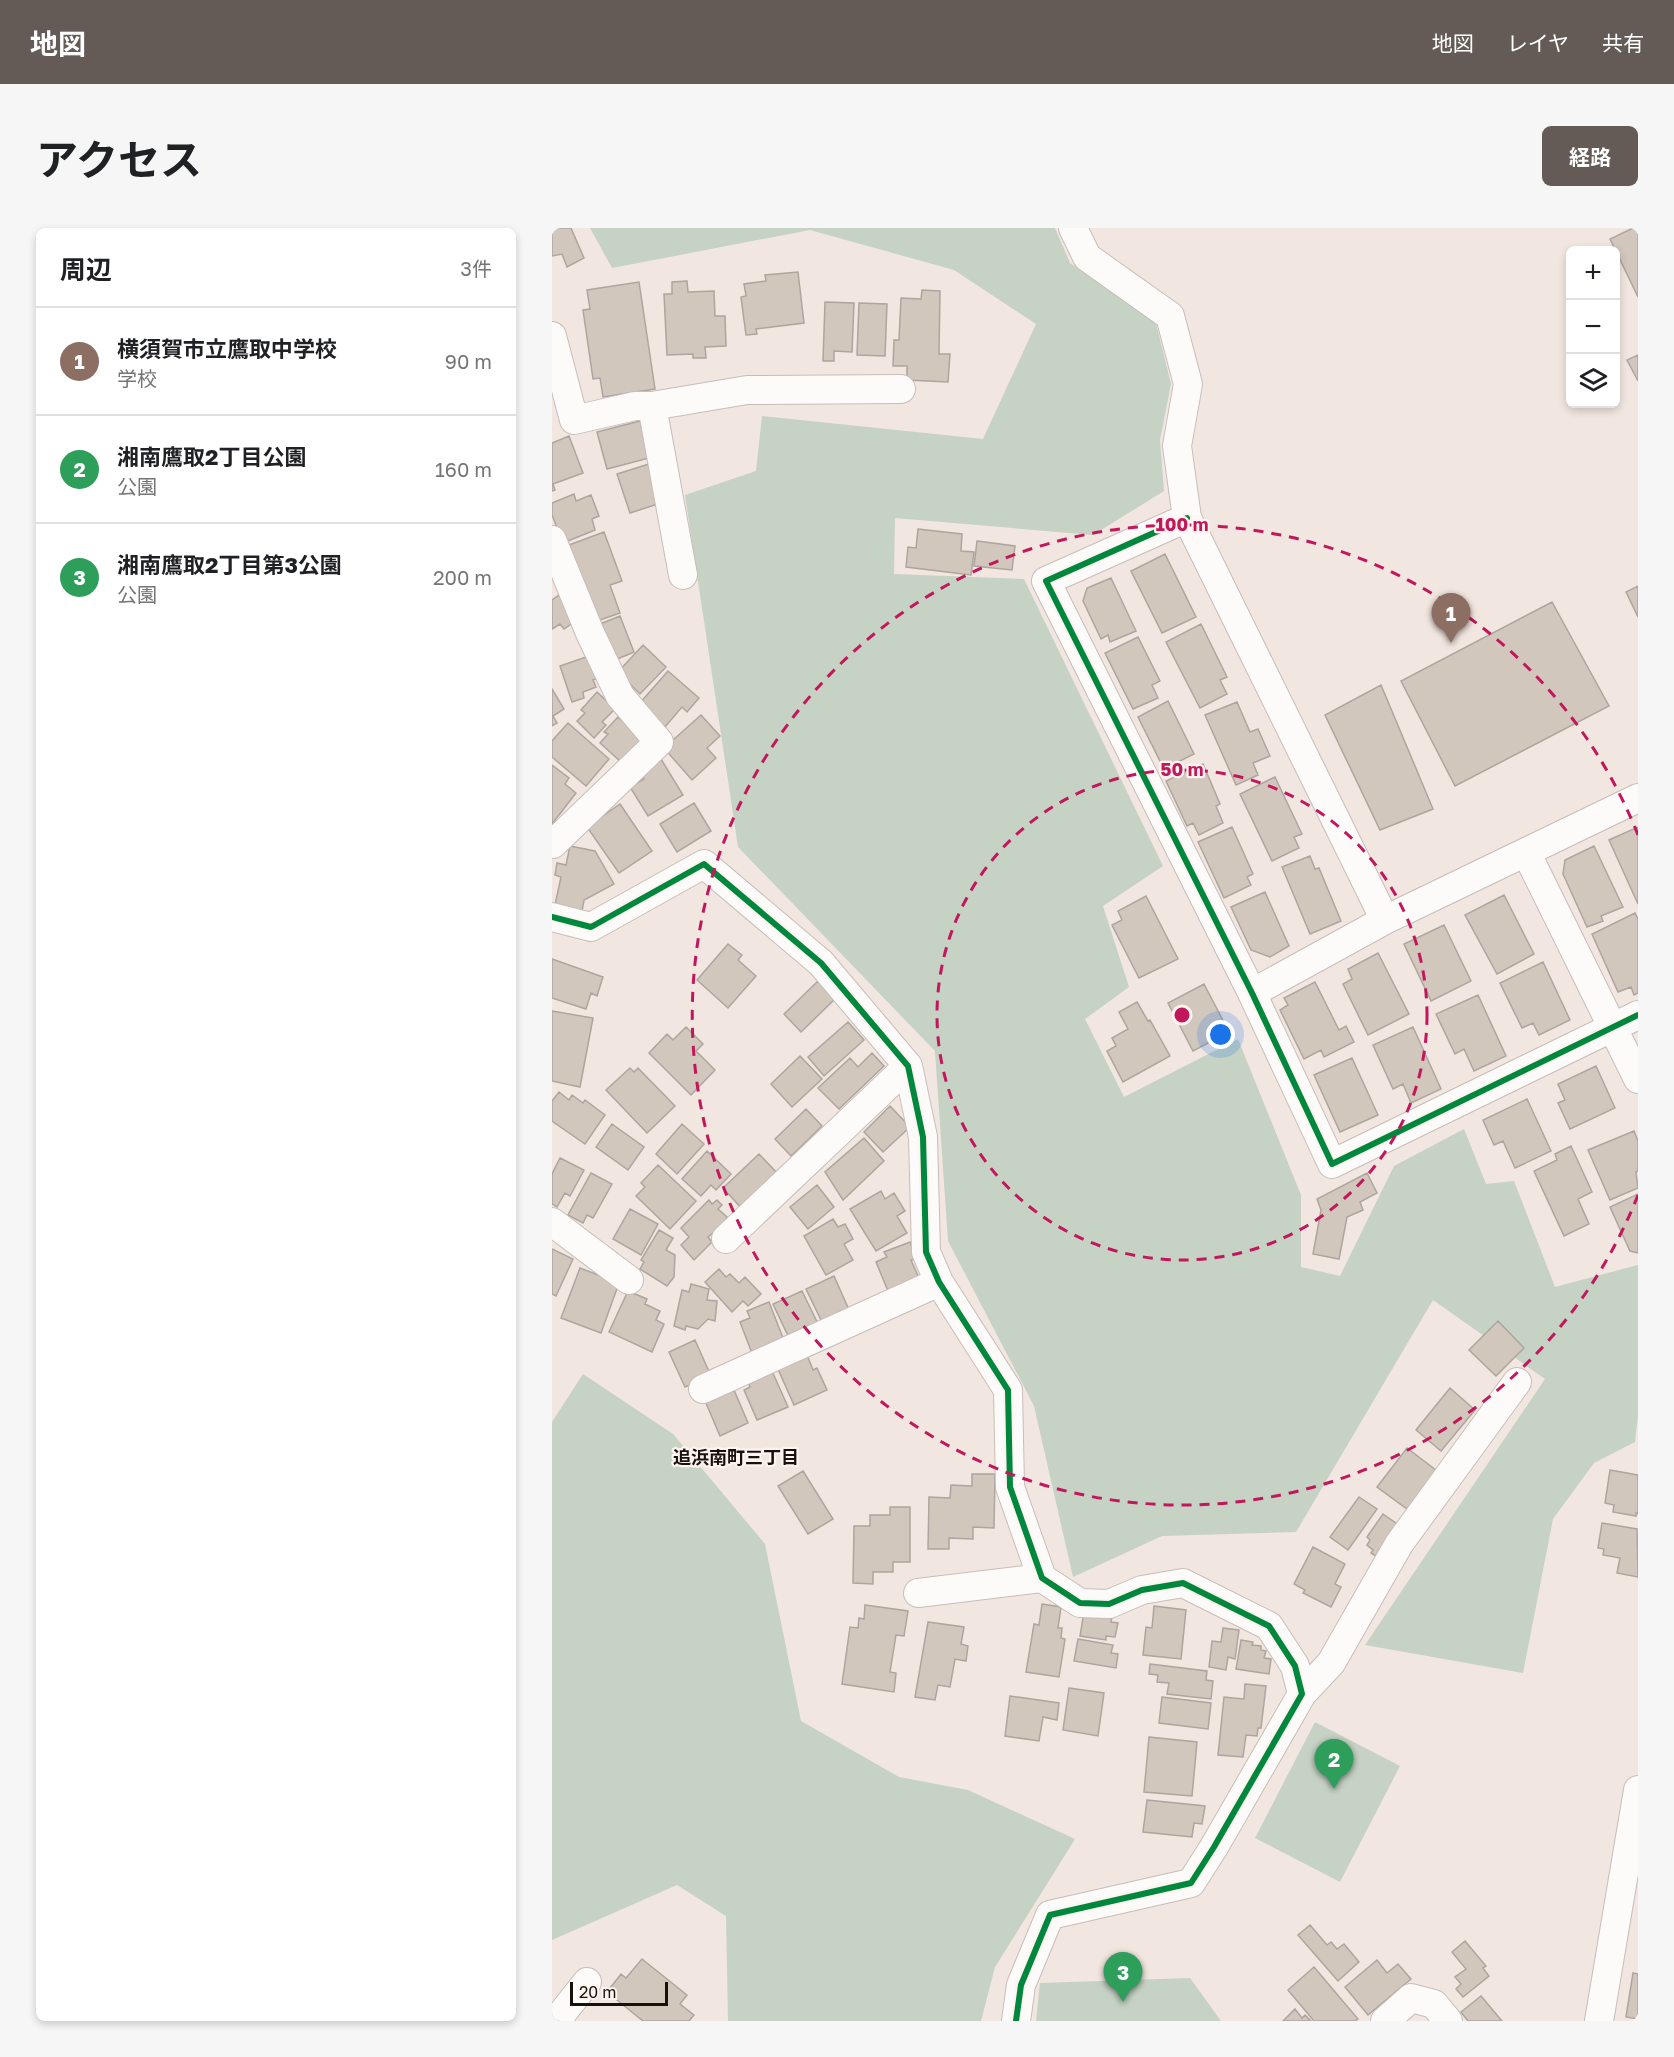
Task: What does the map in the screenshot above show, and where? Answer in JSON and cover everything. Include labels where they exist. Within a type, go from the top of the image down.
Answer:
[{"type":"street","points":[[1073,228],[1087,256],[1170,316],[1188,384],[1177,446],[1187,518],[1385,920]]},
{"type":"street","points":[[552,336],[574,420],[635,406],[747,390],[901,389]]},
{"type":"street","points":[[652,405],[683,574]]},
{"type":"street","points":[[1187,518],[1046,581],[1252,993],[1332,1164],[1638,1015]]},
{"type":"street","points":[[552,540],[590,633],[620,696],[659,742],[553,844]]},
{"type":"street","points":[[1252,993],[1385,920],[1638,798]]},
{"type":"street","points":[[1526,852],[1638,1079]]},
{"type":"street","points":[[552,917],[591,927],[704,864],[821,963],[908,1066],[923,1137],[926,1252],[939,1282],[1008,1390],[1010,1487],[1042,1578],[1080,1603],[1109,1604],[1142,1590],[1183,1583],[1269,1626],[1295,1666],[1302,1694]]},
{"type":"street","points":[[726,1239],[908,1066]]},
{"type":"street","points":[[552,1222],[628,1280]]},
{"type":"street","points":[[703,1389],[939,1282]]},
{"type":"street","points":[[1016,2021],[1021,1985],[1050,1915],[1191,1883],[1302,1694],[1331,1663],[1399,1544],[1517,1382]]},
{"type":"street","points":[[918,1593],[1042,1578]]},
{"type":"street","points":[[1599,2021],[1631,1883],[1638,1790]]},
{"type":"street","points":[[556,2021],[587,1982]]},
{"type":"street","points":[[1385,2021],[1411,1998],[1434,2004],[1448,2021]]},
{"type":"green space","points":[[590,228],[1055,228],[1070,263],[1156,323],[1171,384],[1160,440],[1164,491],[1093,535],[895,518],[894,574],[1024,579],[1163,866],[1103,906],[1129,987],[1085,1019],[1124,1097],[1238,1039],[1301,1195],[1301,1267],[1340,1276],[1394,1166],[1464,1129],[1486,1184],[1514,1181],[1555,1287],[1638,1265],[1638,1415],[1635,1442],[1594,1463],[1553,1519],[1523,1673],[1365,1645],[1545,1379],[1433,1300],[1296,1532],[1162,1536],[1073,1577],[1034,1406],[948,1241],[935,1051],[738,847],[685,495],[756,471],[762,416],[983,439],[1036,324],[954,270],[810,230],[612,268]]},
{"type":"green space","points":[[583,1374],[673,1434],[765,1544],[801,1721],[899,1777],[968,1790],[1075,1839],[995,1967],[981,2021],[728,2021],[726,1916],[677,1885],[552,1940],[552,1422]]},
{"type":"green space","points":[[1315,1722],[1400,1766],[1340,1882],[1255,1838]]},
{"type":"green space","points":[[1190,1978],[1221,2021],[1036,2021],[1040,1983]]},
{"type":"building","points":[[552,228],[571,228],[584,258],[567,267],[562,254],[552,256]]},
{"type":"building","points":[[1633,228],[1638,228],[1638,297],[1620,260],[1620,246],[1613,246],[1610,239]]},
{"type":"building","points":[[798,272],[804,323],[756,329],[757,334],[746,335],[741,297],[746,296],[744,284],[766,281],[765,275]]},
{"type":"building","points":[[687,281],[688,292],[714,291],[715,316],[725,316],[726,346],[705,347],[706,358],[693,358],[693,354],[667,355],[664,294],[672,294],[672,282]]},
{"type":"building","points":[[639,282],[655,389],[603,397],[600,378],[593,379],[583,310],[590,309],[587,290]]},
{"type":"building","points":[[922,290],[940,291],[939,354],[950,354],[948,382],[907,380],[907,366],[893,366],[894,340],[899,340],[901,298],[921,299]]},
{"type":"building","points":[[825,302],[854,303],[852,352],[834,351],[834,361],[823,361]]},
{"type":"building","points":[[859,303],[887,304],[885,356],[857,355]]},
{"type":"building","points":[[1638,355],[1638,381],[1627,360]]},
{"type":"building","points":[[640,421],[649,458],[607,469],[597,432]]},
{"type":"building","points":[[569,436],[583,473],[553,484],[555,490],[552,491],[552,443]]},
{"type":"building","points":[[649,464],[661,503],[630,513],[617,474]]},
{"type":"building","points":[[574,494],[576,501],[591,495],[599,516],[592,519],[595,530],[563,543],[552,515],[552,503]]},
{"type":"building","points":[[918,529],[962,534],[961,551],[974,552],[971,575],[906,567],[908,547],[916,548]]},
{"type":"building","points":[[604,532],[622,581],[610,585],[620,613],[597,621],[569,545]]},
{"type":"building","points":[[977,541],[1015,546],[1012,570],[974,566]]},
{"type":"building","points":[[1165,554],[1196,617],[1162,633],[1131,571]]},
{"type":"building","points":[[1111,578],[1136,631],[1110,642],[1108,635],[1101,639],[1083,601],[1087,588]]},
{"type":"building","points":[[1638,586],[1638,617],[1626,592]]},
{"type":"building","points":[[559,595],[577,620],[564,629],[560,624],[552,629],[552,600]]},
{"type":"building","points":[[1552,602],[1609,706],[1455,786],[1401,681]]},
{"type":"building","points":[[620,616],[634,652],[615,660],[600,624]]},
{"type":"building","points":[[1201,624],[1227,677],[1220,680],[1227,694],[1200,708],[1166,642]]},
{"type":"building","points":[[1138,637],[1160,681],[1152,685],[1158,698],[1133,709],[1105,653]]},
{"type":"building","points":[[643,645],[666,667],[640,694],[618,672]]},
{"type":"building","points":[[592,655],[599,678],[593,680],[596,687],[583,692],[584,698],[572,702],[560,666]]},
{"type":"building","points":[[668,671],[699,698],[687,712],[682,707],[665,727],[639,704]]},
{"type":"building","points":[[1381,685],[1433,809],[1380,830],[1325,715]]},
{"type":"building","points":[[552,689],[564,709],[553,716],[557,723],[552,726]]},
{"type":"building","points":[[597,692],[615,709],[602,722],[606,725],[594,738],[577,721],[585,713],[581,710]]},
{"type":"building","points":[[1168,701],[1194,754],[1164,769],[1138,717]]},
{"type":"building","points":[[1237,702],[1250,732],[1258,729],[1270,756],[1253,763],[1258,775],[1236,785],[1205,715]]},
{"type":"building","points":[[701,715],[720,736],[707,748],[716,758],[692,780],[664,748]]},
{"type":"building","points":[[618,717],[643,740],[621,762],[600,743],[608,734],[604,732]]},
{"type":"building","points":[[568,723],[609,759],[586,786],[552,757],[552,741]]},
{"type":"building","points":[[661,759],[683,795],[648,816],[630,787],[644,779],[640,772]]},
{"type":"building","points":[[1203,764],[1220,804],[1216,806],[1223,823],[1199,835],[1193,823],[1187,826],[1166,781]]},
{"type":"building","points":[[552,765],[569,778],[565,784],[576,793],[552,824]]},
{"type":"building","points":[[1275,777],[1302,834],[1294,837],[1299,848],[1272,861],[1240,794]]},
{"type":"building","points":[[694,803],[711,831],[677,852],[660,824]]},
{"type":"building","points":[[620,804],[652,851],[619,873],[587,827]]},
{"type":"building","points":[[1232,827],[1253,874],[1247,877],[1251,885],[1224,898],[1198,842]]},
{"type":"building","points":[[1638,827],[1638,904],[1609,840]]},
{"type":"building","points":[[570,846],[595,851],[614,884],[584,900],[582,911],[555,905],[561,877],[555,875],[557,863],[566,865]]},
{"type":"building","points":[[1594,846],[1623,907],[1601,916],[1603,921],[1587,927],[1563,874],[1565,860]]},
{"type":"building","points":[[1310,856],[1315,869],[1319,868],[1341,921],[1310,934],[1282,867]]},
{"type":"building","points":[[1265,892],[1289,946],[1270,957],[1251,950],[1231,907]]},
{"type":"building","points":[[1504,895],[1534,954],[1497,974],[1465,915]]},
{"type":"building","points":[[1146,896],[1178,959],[1139,978],[1112,925],[1122,920],[1118,911]]},
{"type":"building","points":[[1635,913],[1638,919],[1638,993],[1634,995],[1631,987],[1618,992],[1592,934]]},
{"type":"building","points":[[1444,925],[1471,981],[1431,1001],[1404,944]]},
{"type":"building","points":[[728,944],[742,955],[738,960],[756,976],[728,1008],[697,980]]},
{"type":"building","points":[[1378,953],[1409,1014],[1368,1035],[1343,984],[1352,979],[1348,969]]},
{"type":"building","points":[[552,959],[603,977],[597,996],[591,993],[586,1009],[552,998]]},
{"type":"building","points":[[1543,962],[1570,1020],[1539,1035],[1533,1023],[1522,1028],[1500,983]]},
{"type":"building","points":[[818,981],[835,999],[801,1032],[784,1014]]},
{"type":"building","points":[[1315,982],[1339,1030],[1346,1026],[1354,1042],[1324,1057],[1321,1050],[1304,1059],[1280,1010],[1288,1005],[1284,998]]},
{"type":"building","points":[[1204,984],[1229,1032],[1193,1051],[1168,1003]]},
{"type":"building","points":[[1478,995],[1506,1056],[1474,1071],[1464,1049],[1455,1054],[1436,1014]]},
{"type":"building","points":[[1137,1002],[1170,1056],[1123,1082],[1107,1051],[1116,1046],[1112,1038],[1128,1029],[1119,1012]]},
{"type":"building","points":[[552,1011],[593,1018],[580,1087],[552,1081]]},
{"type":"building","points":[[848,1022],[864,1040],[824,1076],[808,1057]]},
{"type":"building","points":[[686,1027],[703,1044],[696,1051],[715,1070],[691,1095],[649,1053],[667,1034],[673,1040]]},
{"type":"building","points":[[1413,1027],[1441,1089],[1411,1103],[1403,1084],[1393,1089],[1373,1045]]},
{"type":"building","points":[[872,1053],[884,1066],[839,1109],[818,1088],[850,1058],[858,1067]]},
{"type":"building","points":[[800,1056],[822,1079],[792,1107],[771,1084]]},
{"type":"building","points":[[1352,1058],[1378,1115],[1340,1132],[1314,1075]]},
{"type":"building","points":[[1596,1066],[1615,1108],[1570,1129],[1558,1103],[1565,1100],[1558,1084]]},
{"type":"building","points":[[630,1068],[634,1072],[638,1068],[675,1106],[647,1133],[606,1090]]},
{"type":"building","points":[[559,1092],[569,1100],[572,1095],[583,1103],[585,1100],[605,1115],[585,1144],[552,1121],[552,1101]]},
{"type":"building","points":[[1527,1099],[1551,1151],[1515,1168],[1503,1141],[1494,1145],[1483,1120]]},
{"type":"building","points":[[890,1106],[910,1127],[883,1152],[864,1132]]},
{"type":"building","points":[[806,1109],[822,1126],[791,1156],[775,1139]]},
{"type":"building","points":[[612,1124],[644,1147],[628,1170],[596,1147]]},
{"type":"building","points":[[682,1124],[704,1144],[677,1174],[656,1154]]},
{"type":"building","points":[[1634,1131],[1638,1141],[1638,1171],[1636,1172],[1638,1188],[1610,1200],[1588,1150]]},
{"type":"building","points":[[864,1138],[884,1161],[843,1200],[825,1172]]},
{"type":"building","points":[[1571,1146],[1592,1192],[1578,1199],[1589,1224],[1564,1236],[1534,1171],[1557,1160],[1555,1154]]},
{"type":"building","points":[[707,1151],[731,1174],[716,1190],[711,1185],[701,1196],[682,1179]]},
{"type":"building","points":[[759,1154],[779,1175],[743,1210],[723,1188]]},
{"type":"building","points":[[560,1158],[584,1170],[570,1196],[565,1193],[557,1207],[552,1204],[552,1174]]},
{"type":"building","points":[[658,1165],[696,1201],[670,1229],[636,1196],[645,1187],[641,1183]]},
{"type":"building","points":[[591,1173],[612,1184],[593,1218],[587,1215],[583,1223],[568,1215]]},
{"type":"building","points":[[1367,1173],[1377,1193],[1360,1202],[1363,1210],[1347,1217],[1339,1259],[1313,1254],[1321,1210],[1317,1199]]},
{"type":"building","points":[[817,1185],[834,1207],[808,1229],[790,1207]]},
{"type":"building","points":[[881,1191],[885,1199],[894,1193],[905,1211],[897,1216],[907,1233],[876,1251],[850,1209]]},
{"type":"building","points":[[1638,1194],[1638,1253],[1630,1251],[1610,1207]]},
{"type":"building","points":[[709,1200],[712,1204],[717,1200],[722,1205],[718,1209],[727,1217],[724,1224],[708,1237],[712,1242],[694,1260],[681,1245],[689,1237],[681,1228]]},
{"type":"building","points":[[630,1209],[658,1224],[641,1255],[613,1239]]},
{"type":"building","points":[[833,1219],[838,1227],[845,1224],[853,1239],[844,1244],[853,1260],[826,1275],[804,1236]]},
{"type":"building","points":[[659,1230],[673,1238],[666,1250],[675,1255],[674,1277],[667,1286],[640,1269],[644,1262],[641,1260]]},
{"type":"building","points":[[910,1242],[916,1259],[911,1260],[919,1278],[888,1291],[876,1262],[887,1257],[884,1252]]},
{"type":"building","points":[[552,1249],[573,1259],[556,1296],[552,1294]]},
{"type":"building","points":[[580,1268],[619,1283],[601,1333],[561,1318]]},
{"type":"building","points":[[719,1269],[726,1277],[730,1274],[739,1283],[745,1277],[761,1294],[748,1306],[743,1301],[732,1312],[705,1282]]},
{"type":"building","points":[[834,1276],[850,1312],[823,1324],[806,1289]]},
{"type":"building","points":[[691,1284],[709,1289],[707,1300],[717,1301],[715,1321],[708,1319],[698,1329],[686,1326],[685,1330],[674,1326],[682,1290],[689,1292]]},
{"type":"building","points":[[628,1291],[647,1299],[645,1304],[660,1311],[656,1320],[664,1324],[652,1352],[609,1332]]},
{"type":"building","points":[[802,1291],[819,1326],[790,1340],[773,1304]]},
{"type":"building","points":[[769,1302],[785,1343],[753,1356],[740,1322],[750,1318],[747,1311]]},
{"type":"building","points":[[1498,1321],[1524,1348],[1496,1376],[1469,1350]]},
{"type":"building","points":[[695,1340],[711,1376],[685,1387],[669,1352]]},
{"type":"building","points":[[807,1355],[813,1370],[817,1368],[827,1390],[794,1405],[778,1369]]},
{"type":"building","points":[[772,1371],[788,1407],[757,1420],[744,1390],[750,1387],[748,1381]]},
{"type":"building","points":[[1450,1388],[1475,1410],[1441,1451],[1416,1430]]},
{"type":"building","points":[[734,1390],[748,1423],[720,1436],[706,1403]]},
{"type":"building","points":[[1407,1448],[1437,1471],[1407,1509],[1377,1487]]},
{"type":"building","points":[[1610,1470],[1638,1475],[1638,1514],[1636,1513],[1636,1516],[1613,1512],[1614,1505],[1605,1503]]},
{"type":"building","points":[[803,1471],[833,1519],[808,1534],[778,1486]]},
{"type":"building","points":[[972,1474],[995,1474],[994,1528],[973,1527],[973,1539],[949,1538],[949,1549],[928,1549],[929,1497],[950,1498],[951,1485],[972,1486]]},
{"type":"building","points":[[1359,1497],[1377,1509],[1348,1550],[1330,1537]]},
{"type":"building","points":[[890,1507],[910,1507],[910,1562],[893,1562],[893,1572],[873,1572],[873,1584],[853,1583],[854,1526],[870,1526],[870,1515],[890,1515]]},
{"type":"building","points":[[1383,1514],[1403,1528],[1382,1560],[1371,1553],[1373,1550],[1367,1545],[1370,1540],[1367,1537]]},
{"type":"building","points":[[1602,1523],[1637,1529],[1638,1577],[1617,1573],[1620,1558],[1603,1555],[1604,1549],[1598,1548]]},
{"type":"building","points":[[1313,1547],[1345,1564],[1335,1584],[1341,1587],[1331,1607],[1303,1593],[1305,1590],[1294,1584]]},
{"type":"building","points":[[1042,1604],[1061,1607],[1058,1628],[1062,1628],[1061,1638],[1065,1639],[1059,1677],[1026,1672],[1034,1624],[1039,1625]]},
{"type":"building","points":[[865,1605],[908,1611],[904,1636],[896,1635],[890,1672],[896,1673],[894,1692],[842,1684],[850,1627],[858,1628],[859,1618],[864,1619]]},
{"type":"building","points":[[1154,1606],[1186,1610],[1181,1659],[1143,1655],[1146,1627],[1152,1628]]},
{"type":"building","points":[[1084,1612],[1112,1616],[1111,1622],[1118,1623],[1115,1637],[1106,1636],[1106,1640],[1080,1636]]},
{"type":"building","points":[[928,1622],[964,1627],[961,1644],[968,1646],[966,1661],[955,1659],[950,1687],[938,1685],[935,1700],[915,1697]]},
{"type":"building","points":[[1223,1628],[1239,1630],[1235,1659],[1228,1657],[1226,1670],[1209,1667],[1212,1641],[1221,1642]]},
{"type":"building","points":[[1078,1639],[1113,1645],[1111,1653],[1118,1654],[1116,1668],[1074,1661]]},
{"type":"building","points":[[1241,1640],[1253,1642],[1252,1645],[1261,1646],[1261,1650],[1266,1651],[1264,1658],[1271,1659],[1269,1674],[1236,1669]]},
{"type":"building","points":[[1150,1664],[1207,1671],[1206,1680],[1213,1681],[1211,1699],[1167,1694],[1169,1683],[1157,1682],[1158,1675],[1149,1674]]},
{"type":"building","points":[[1245,1684],[1266,1686],[1261,1728],[1258,1728],[1257,1736],[1246,1735],[1243,1757],[1218,1755],[1224,1697],[1244,1699]]},
{"type":"building","points":[[1069,1688],[1104,1693],[1098,1736],[1063,1730]]},
{"type":"building","points":[[1010,1696],[1059,1703],[1057,1720],[1043,1717],[1039,1741],[1005,1736]]},
{"type":"building","points":[[1162,1697],[1211,1703],[1208,1729],[1159,1723]]},
{"type":"building","points":[[1149,1737],[1197,1742],[1192,1796],[1144,1792]]},
{"type":"building","points":[[1147,1800],[1205,1806],[1202,1824],[1194,1823],[1192,1837],[1143,1832]]},
{"type":"building","points":[[1310,1925],[1327,1945],[1331,1942],[1337,1949],[1344,1944],[1359,1962],[1338,1981],[1298,1935]]},
{"type":"building","points":[[1465,1941],[1486,1966],[1483,1968],[1489,1976],[1463,1997],[1456,1989],[1461,1984],[1455,1977],[1466,1969],[1452,1952]]},
{"type":"building","points":[[642,1959],[687,1995],[680,2004],[694,2015],[689,2021],[643,2021],[607,1992],[621,1974],[626,1978]]},
{"type":"building","points":[[1377,1960],[1387,1973],[1398,1964],[1411,1979],[1368,2015],[1345,1987]]},
{"type":"building","points":[[1314,1967],[1358,2019],[1355,2021],[1314,2021],[1288,1990]]},
{"type":"building","points":[[1633,1973],[1638,1974],[1638,2019],[1626,2017]]},
{"type":"building","points":[[1481,1996],[1502,2021],[1468,2021],[1461,2012]]},
{"type":"building","points":[[1295,2009],[1302,2018],[1305,2015],[1311,2021],[1283,2021]]},
{"type":"cycle path","points":[[1187,518],[1046,581],[1252,993],[1332,1164],[1638,1015]]},
{"type":"cycle path","points":[[552,917],[591,927],[704,864],[821,963],[908,1066],[923,1137],[926,1252],[939,1282],[1008,1390],[1010,1487],[1042,1578],[1080,1603],[1109,1604],[1142,1590],[1183,1583],[1269,1626],[1295,1666],[1302,1694],[1191,1883],[1050,1915],[1021,1985],[1016,2021]]},
{"type":"place","name":"横須賀市立鷹取中学校","points":[[1451,643]]},
{"type":"place","name":"湘南鷹取2丁目公園","points":[[1334,1789]]},
{"type":"place","name":"湘南鷹取2丁目第3公園","points":[[1123,2002]]},
{"type":"district","name":"追浜南町三丁目","points":[[736,1458]]}]
